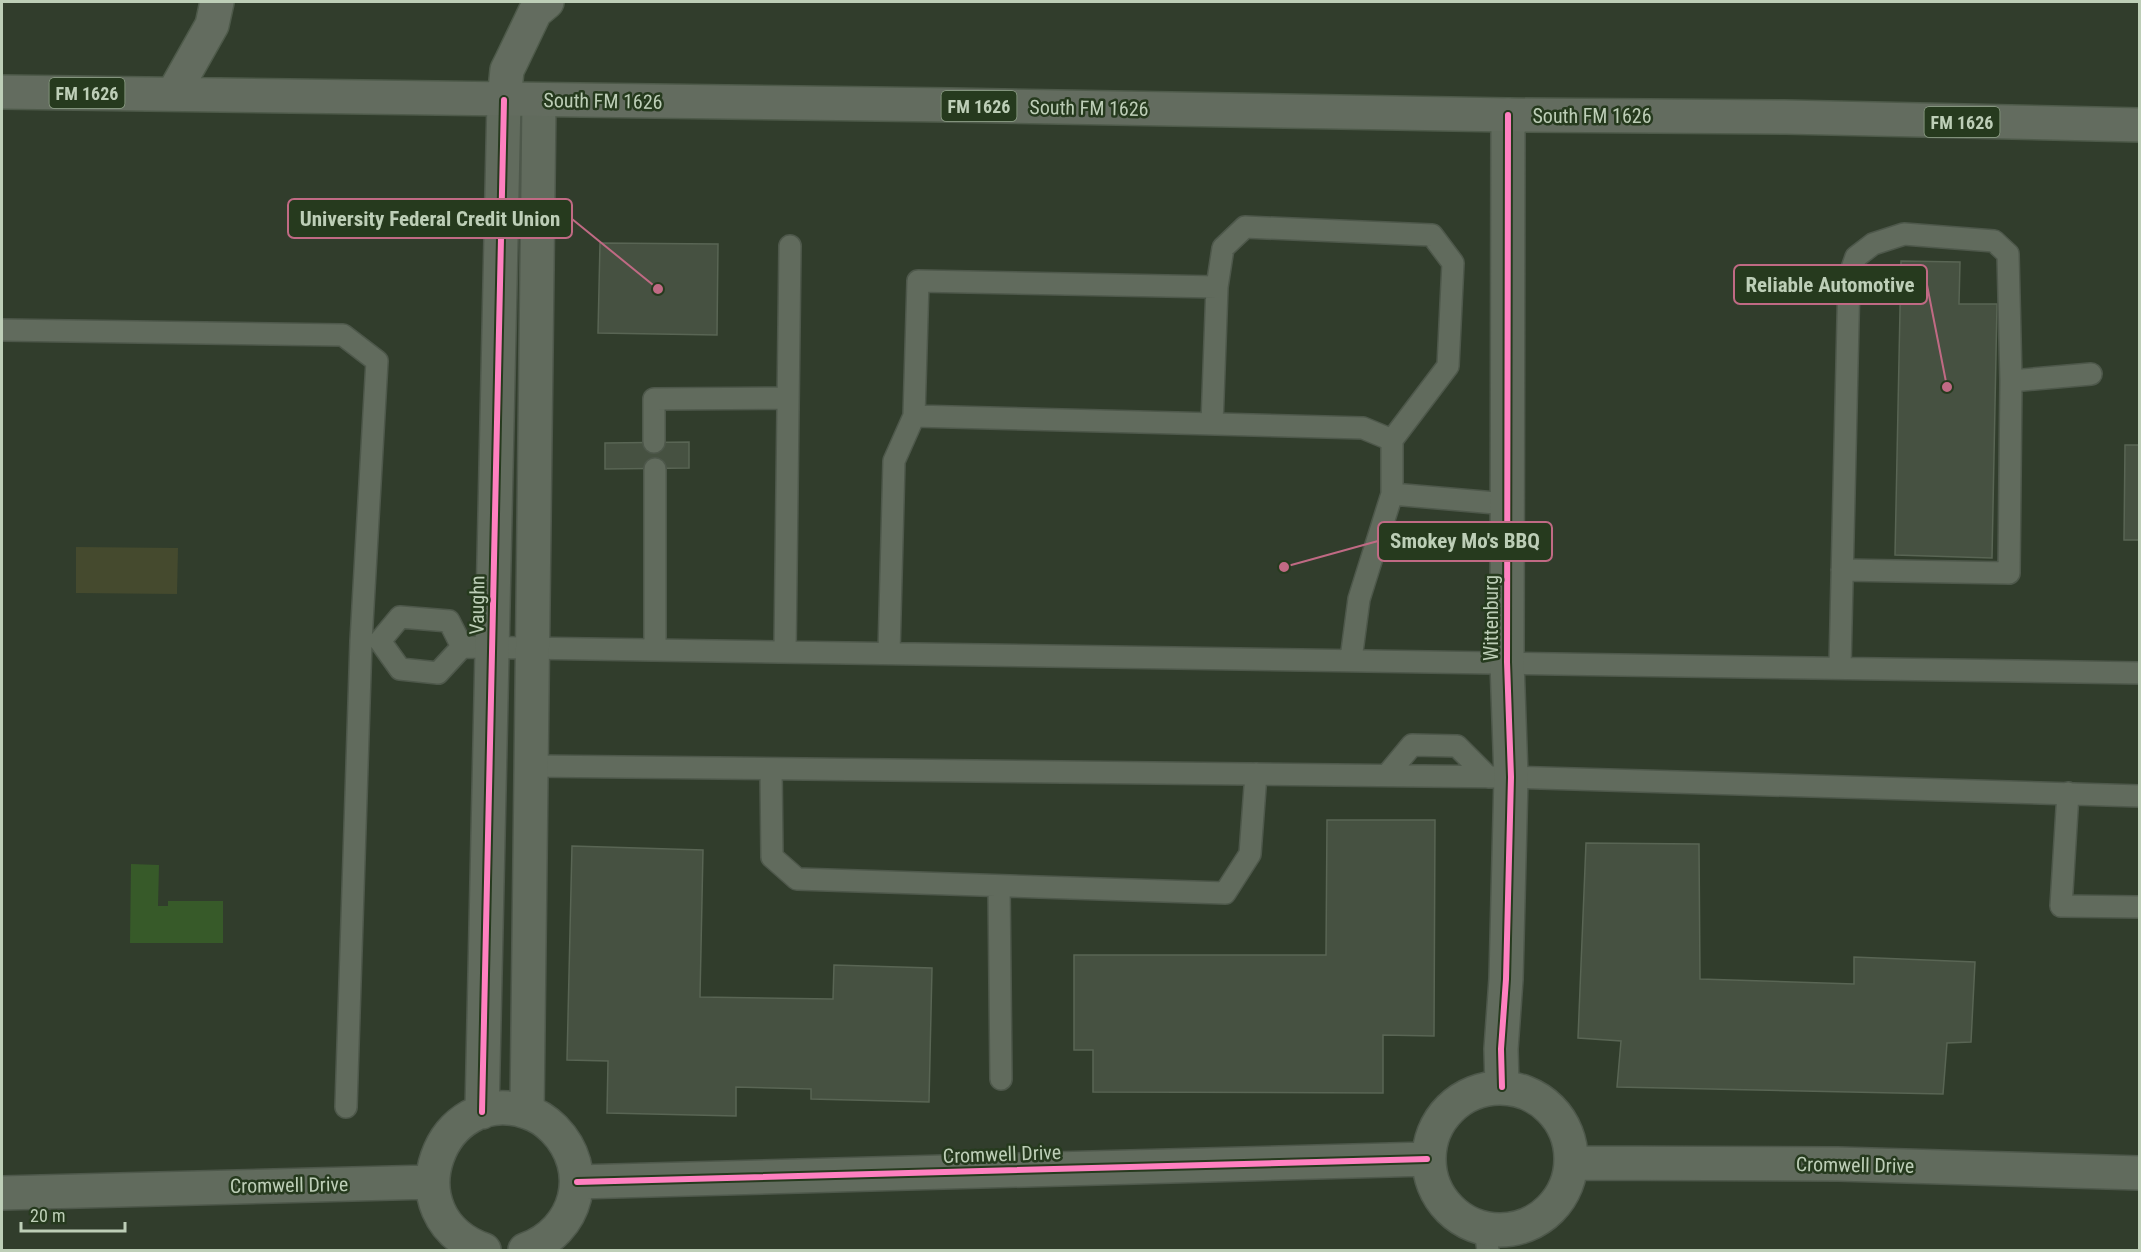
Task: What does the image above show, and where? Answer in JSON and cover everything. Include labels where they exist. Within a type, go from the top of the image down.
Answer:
[{"type":"main road","points":[[173,94],[212,26],[217,2]]},
{"type":"main road","points":[[504,100],[507,70],[535,12],[547,2]]},
{"type":"main road","name":"South FM 1626","points":[[2,92],[1508,115],[1785,117],[2139,125]]},
{"type":"street","name":"Vaughn","points":[[482,1112],[477,647],[504,100]]},
{"type":"street","points":[[527,1112],[539,100]]},
{"type":"street","name":"Wittenburg","points":[[1502,1087],[1501,1049],[1506,979],[1499,777],[1507,662],[1508,115]]},
{"type":"street","points":[[1502,1087],[1524,1091],[1544,1103],[1559,1119],[1569,1140],[1571,1163],[1566,1187],[1552,1208],[1533,1223],[1486,1241],[1444,1205],[1432,1184],[1427,1159],[1431,1137],[1442,1116],[1458,1100],[1479,1090],[1502,1087]]},
{"type":"street","points":[[484,1251],[468,1245],[449,1228],[436,1206],[432,1182],[435,1159],[446,1138],[462,1122],[482,1112],[505,1108],[527,1112],[547,1123],[563,1139],[574,1159],[577,1182],[573,1207],[560,1228],[540,1245],[525,1251]]},
{"type":"street","name":"Cromwell Drive","points":[[577,1182],[1427,1159]]},
{"type":"street","name":"Cromwell Drive","points":[[1571,1163],[1838,1164],[2139,1173]]},
{"type":"street","name":"Cromwell Drive","points":[[2,1193],[432,1182]]},
{"type":"lane","points":[[1212,424],[1217,287],[1223,248],[1245,227],[1432,235],[1453,263],[1448,366],[1392,440],[1392,494],[1359,599],[1351,659]]},
{"type":"lane","points":[[1840,667],[1842,570],[1849,277],[1856,257],[1873,244],[1904,234],[1994,241],[2008,254],[2011,381],[2009,573],[1842,570]]},
{"type":"lane","points":[[785,652],[790,246]]},
{"type":"lane","points":[[889,653],[894,461],[914,416],[918,281],[1217,287]]},
{"type":"lane","points":[[2,330],[342,335],[377,362],[371,641],[346,1107]]},
{"type":"lane","points":[[2011,381],[2091,374]]},
{"type":"lane","points":[[654,442],[654,399],[788,398]]},
{"type":"lane","points":[[914,416],[1363,428],[1392,440]]},
{"type":"lane","points":[[655,469],[655,650]]},
{"type":"lane","points":[[1392,494],[1507,504]]},
{"type":"lane","points":[[371,641],[400,617],[449,621],[477,647]]},
{"type":"lane","points":[[371,641],[400,669],[438,673],[477,647],[2139,673]]},
{"type":"lane","points":[[1387,776],[1412,745],[1457,746],[1499,777]]},
{"type":"lane","points":[[532,766],[1499,777],[2139,796]]},
{"type":"lane","points":[[771,769],[772,857],[797,879],[1225,892],[1250,854],[1256,774]]},
{"type":"lane","points":[[2068,793],[2061,906],[2139,907]]},
{"type":"lane","points":[[999,886],[1002,1079]]},
{"type":"shaded area","points":[[76,547],[178,548],[177,594],[76,593]]},
{"type":"shaded area","points":[[131,864],[159,865],[158,906],[168,906],[168,901],[223,901],[223,943],[130,943]]},
{"type":"building","points":[[600,243],[718,244],[717,335],[598,333]]},
{"type":"building","points":[[1901,261],[1960,262],[1959,304],[1997,304],[1992,558],[1895,555]]},
{"type":"building","points":[[689,442],[689,468],[605,469],[605,443]]},
{"type":"building","points":[[2125,445],[2140,445],[2140,540],[2124,540]]},
{"type":"building","points":[[1327,820],[1435,820],[1434,1036],[1383,1035],[1383,1093],[1093,1092],[1093,1050],[1074,1050],[1074,955],[1326,955]]},
{"type":"building","points":[[1586,843],[1699,844],[1700,979],[1854,984],[1854,957],[1975,962],[1971,1042],[1947,1043],[1943,1094],[1617,1087],[1621,1041],[1578,1038]]},
{"type":"building","points":[[572,846],[703,850],[700,997],[833,999],[834,965],[932,968],[929,1102],[811,1099],[811,1089],[736,1087],[736,1116],[607,1113],[608,1061],[567,1060]]},
{"type":"cycle path","points":[[482,1112],[504,100]]},
{"type":"cycle path","points":[[1502,1087],[1501,1049],[1506,979],[1511,777],[1507,662],[1508,115]]},
{"type":"cycle path","points":[[577,1182],[1427,1159]]},
{"type":"place","name":"University Federal Credit Union","points":[[658,289]]},
{"type":"place","name":"Reliable Automotive","points":[[1947,387]]},
{"type":"place","name":"Smokey Mo's BBQ","points":[[1284,567]]}]
